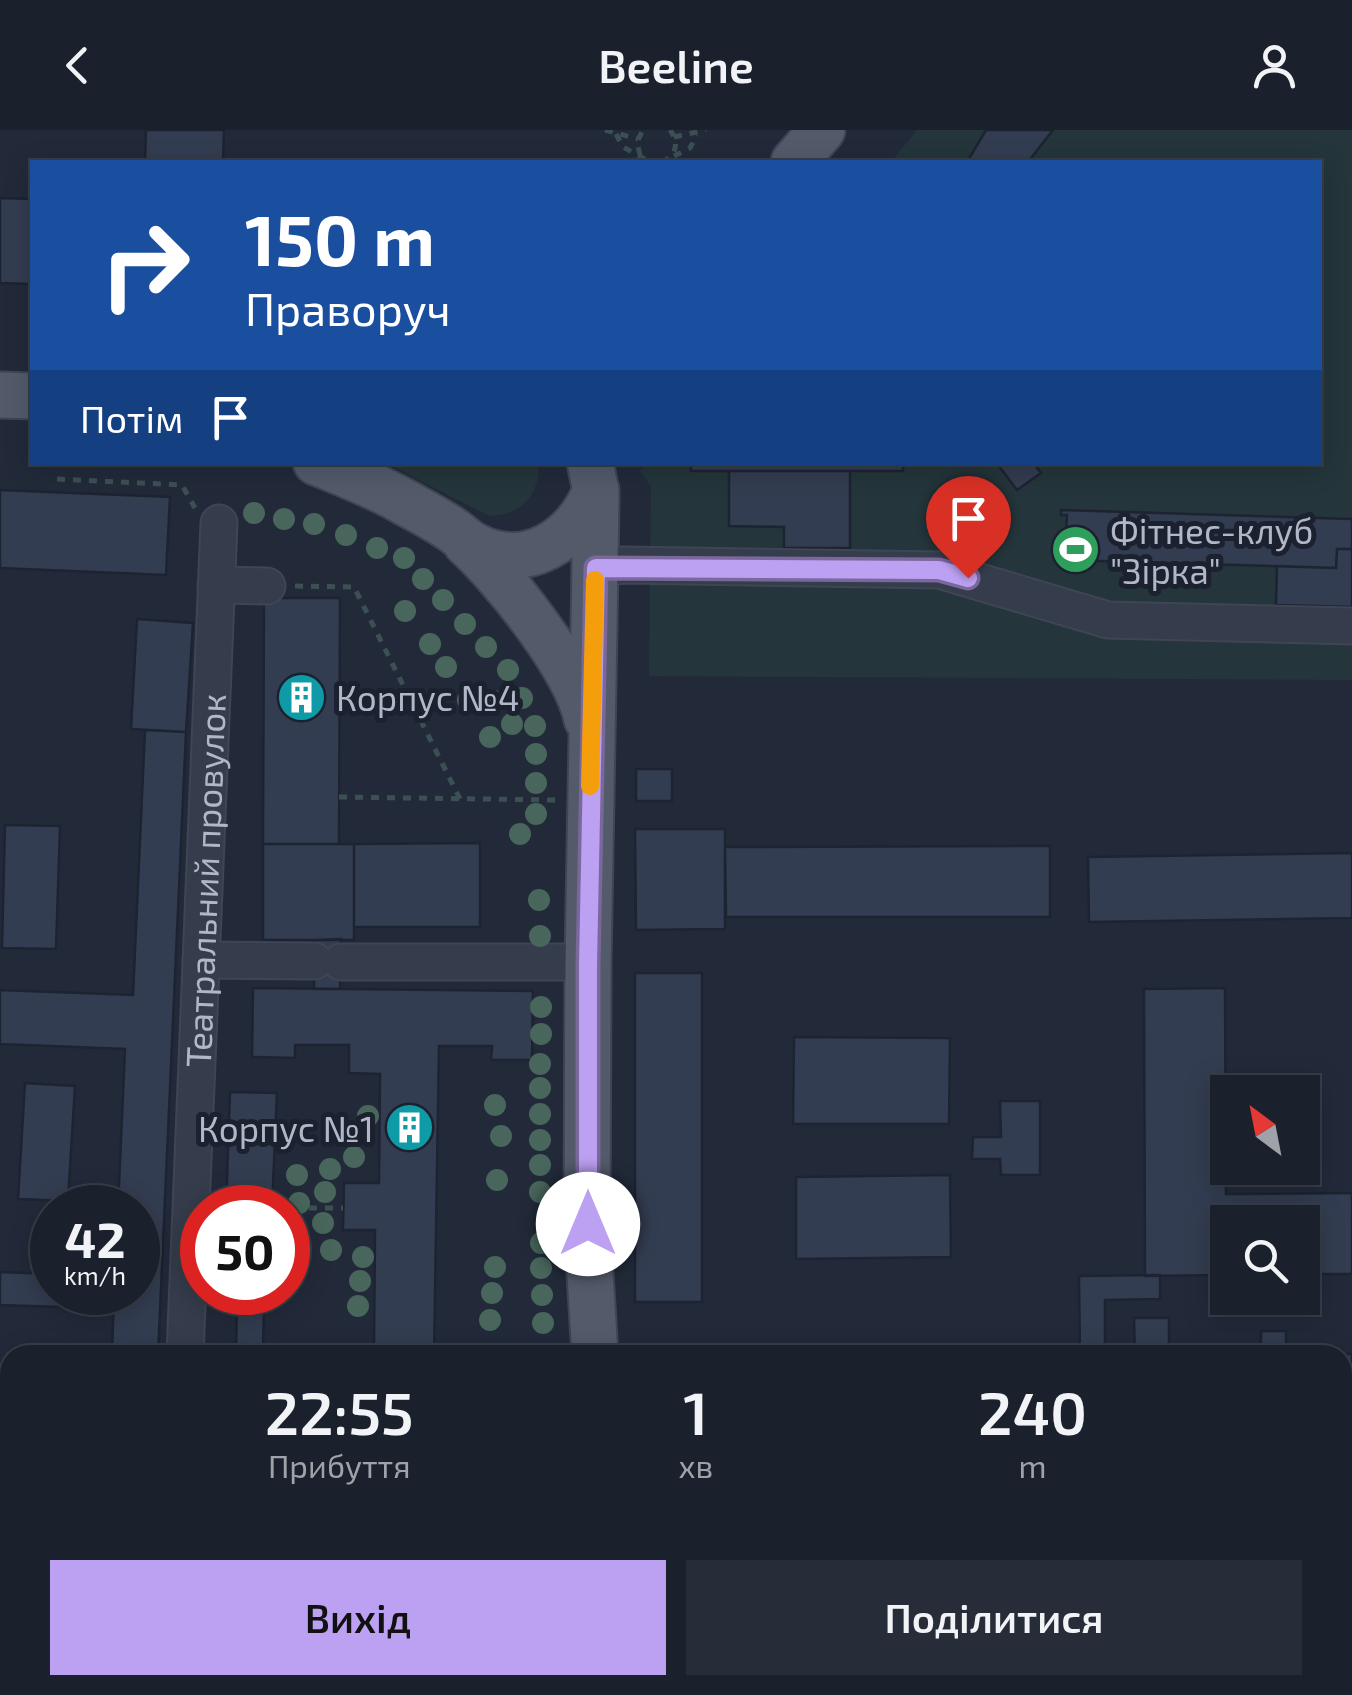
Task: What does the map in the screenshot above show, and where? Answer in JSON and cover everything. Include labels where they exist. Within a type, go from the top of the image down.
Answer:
[{"type":"main road","points":[[796,160],[822,130]]},
{"type":"main road","points":[[0,395],[30,396]]},
{"type":"main road","points":[[323,465],[396,497],[474,546],[503,555],[533,553],[561,540],[583,520],[596,472]]},
{"type":"main road","points":[[594,1345],[588,1224],[588,965],[596,472]]},
{"type":"main road","points":[[450,528],[483,558],[546,638],[586,711],[591,737]]},
{"type":"street","name":"Театральний провулок","points":[[185,1345],[218,523]]},
{"type":"street","points":[[596,568],[939,570],[1108,620],[1352,626]]},
{"type":"street","points":[[216,585],[268,586]]},
{"type":"street","points":[[201,960],[588,965]]},
{"type":"path","points":[[605,130],[638,138]]},
{"type":"path","points":[[642,157],[638,138],[643,130]]},
{"type":"path","points":[[671,157],[676,149],[672,133],[696,134],[706,130]]},
{"type":"path","points":[[616,134],[623,148],[647,160]]},
{"type":"path","points":[[666,160],[690,148],[696,134]]},
{"type":"path","points":[[56,479],[182,485]]},
{"type":"path","points":[[268,586],[354,588],[460,799]]},
{"type":"path","points":[[339,797],[570,800]]},
{"type":"path","points":[[310,1208],[343,1208]]},
{"type":"shaded area","points":[[917,130],[1352,130],[1352,680],[649,676],[651,486],[640,471],[645,465],[1322,465],[1322,160],[893,160]]},
{"type":"shaded area","points":[[390,465],[538,465],[536,485],[527,501],[511,512],[489,516]]},
{"type":"building","points":[[146,130],[224,130],[223,160],[145,160]]},
{"type":"building","points":[[986,130],[1053,130],[1030,160],[968,160]]},
{"type":"building","points":[[0,198],[30,199],[30,284],[0,283]]},
{"type":"building","points":[[691,465],[903,465],[903,471],[691,471]]},
{"type":"building","points":[[998,465],[1035,465],[1041,473],[1017,490]]},
{"type":"building","points":[[729,471],[850,471],[850,548],[784,548],[784,527],[729,526]]},
{"type":"building","points":[[0,490],[170,497],[166,575],[0,568]]},
{"type":"building","points":[[1061,510],[1352,519],[1352,549],[1337,549],[1336,568],[1065,560],[1067,515],[1061,515]]},
{"type":"building","points":[[1337,549],[1352,549],[1352,607],[1276,605],[1277,566],[1336,568]]},
{"type":"building","name":"Корпус №4","points":[[264,598],[340,598],[339,844],[263,844]]},
{"type":"building","points":[[137,619],[193,623],[186,732],[131,729]]},
{"type":"building","points":[[145,730],[186,732],[160,1310],[160,1185],[119,1185],[125,1049],[0,1044],[0,990],[133,995]]},
{"type":"building","points":[[636,769],[672,769],[672,801],[636,801]]},
{"type":"building","points":[[5,825],[60,826],[56,949],[2,948]]},
{"type":"building","points":[[635,829],[725,829],[725,929],[636,930]]},
{"type":"building","points":[[480,843],[480,927],[354,927],[354,844]]},
{"type":"building","points":[[263,844],[354,844],[354,940],[263,940]]},
{"type":"building","points":[[1050,846],[1050,917],[726,917],[725,847]]},
{"type":"building","points":[[1352,853],[1352,918],[1089,922],[1088,857]]},
{"type":"building","points":[[341,939],[340,989],[314,989],[315,940]]},
{"type":"building","points":[[635,973],[702,973],[702,1302],[635,1302]]},
{"type":"building","name":"Корпус №1","points":[[253,988],[533,991],[532,1060],[491,1060],[492,1046],[439,1046],[434,1345],[374,1345],[375,1230],[343,1230],[344,1183],[379,1183],[380,1074],[349,1073],[349,1045],[295,1045],[295,1058],[252,1057]]},
{"type":"building","points":[[1225,988],[1225,1075],[1210,1075],[1210,1185],[1226,1185],[1226,1194],[1352,1193],[1352,1274],[1320,1274],[1320,1205],[1210,1205],[1210,1275],[1145,1276],[1144,989]]},
{"type":"building","points":[[794,1037],[950,1038],[949,1124],[793,1124]]},
{"type":"building","points":[[25,1083],[75,1086],[69,1185],[30,1185],[30,1199],[18,1199]]},
{"type":"building","points":[[230,1092],[277,1093],[273,1185],[227,1185]]},
{"type":"building","points":[[1000,1101],[1040,1101],[1040,1175],[1001,1175],[1000,1159],[972,1159],[973,1137],[1001,1137]]},
{"type":"building","points":[[950,1175],[951,1257],[796,1259],[796,1177]]},
{"type":"building","points":[[0,1272],[30,1273],[30,1306],[0,1305]]},
{"type":"building","points":[[1160,1275],[1160,1299],[1105,1300],[1105,1345],[1080,1345],[1079,1276]]},
{"type":"building","points":[[113,1315],[160,1315],[158,1345],[112,1345]]},
{"type":"building","points":[[237,1315],[264,1315],[263,1345],[236,1345]]},
{"type":"building","points":[[1134,1318],[1169,1318],[1169,1345],[1135,1345]]},
{"type":"building","points":[[1261,1331],[1286,1331],[1286,1345],[1261,1345]]},
{"type":"slow traffic","points":[[590,786],[595,580]]},
{"type":"place","name":"Фітнес-клуб \"Зірка\"","points":[[1075,550]]},
{"type":"place","name":"Корпус №4","points":[[301,697]]},
{"type":"place","name":"Корпус №1","points":[[409,1128]]},
{"type":"route","points":[[588,1224],[588,965],[596,568],[939,570],[968,578]]}]
